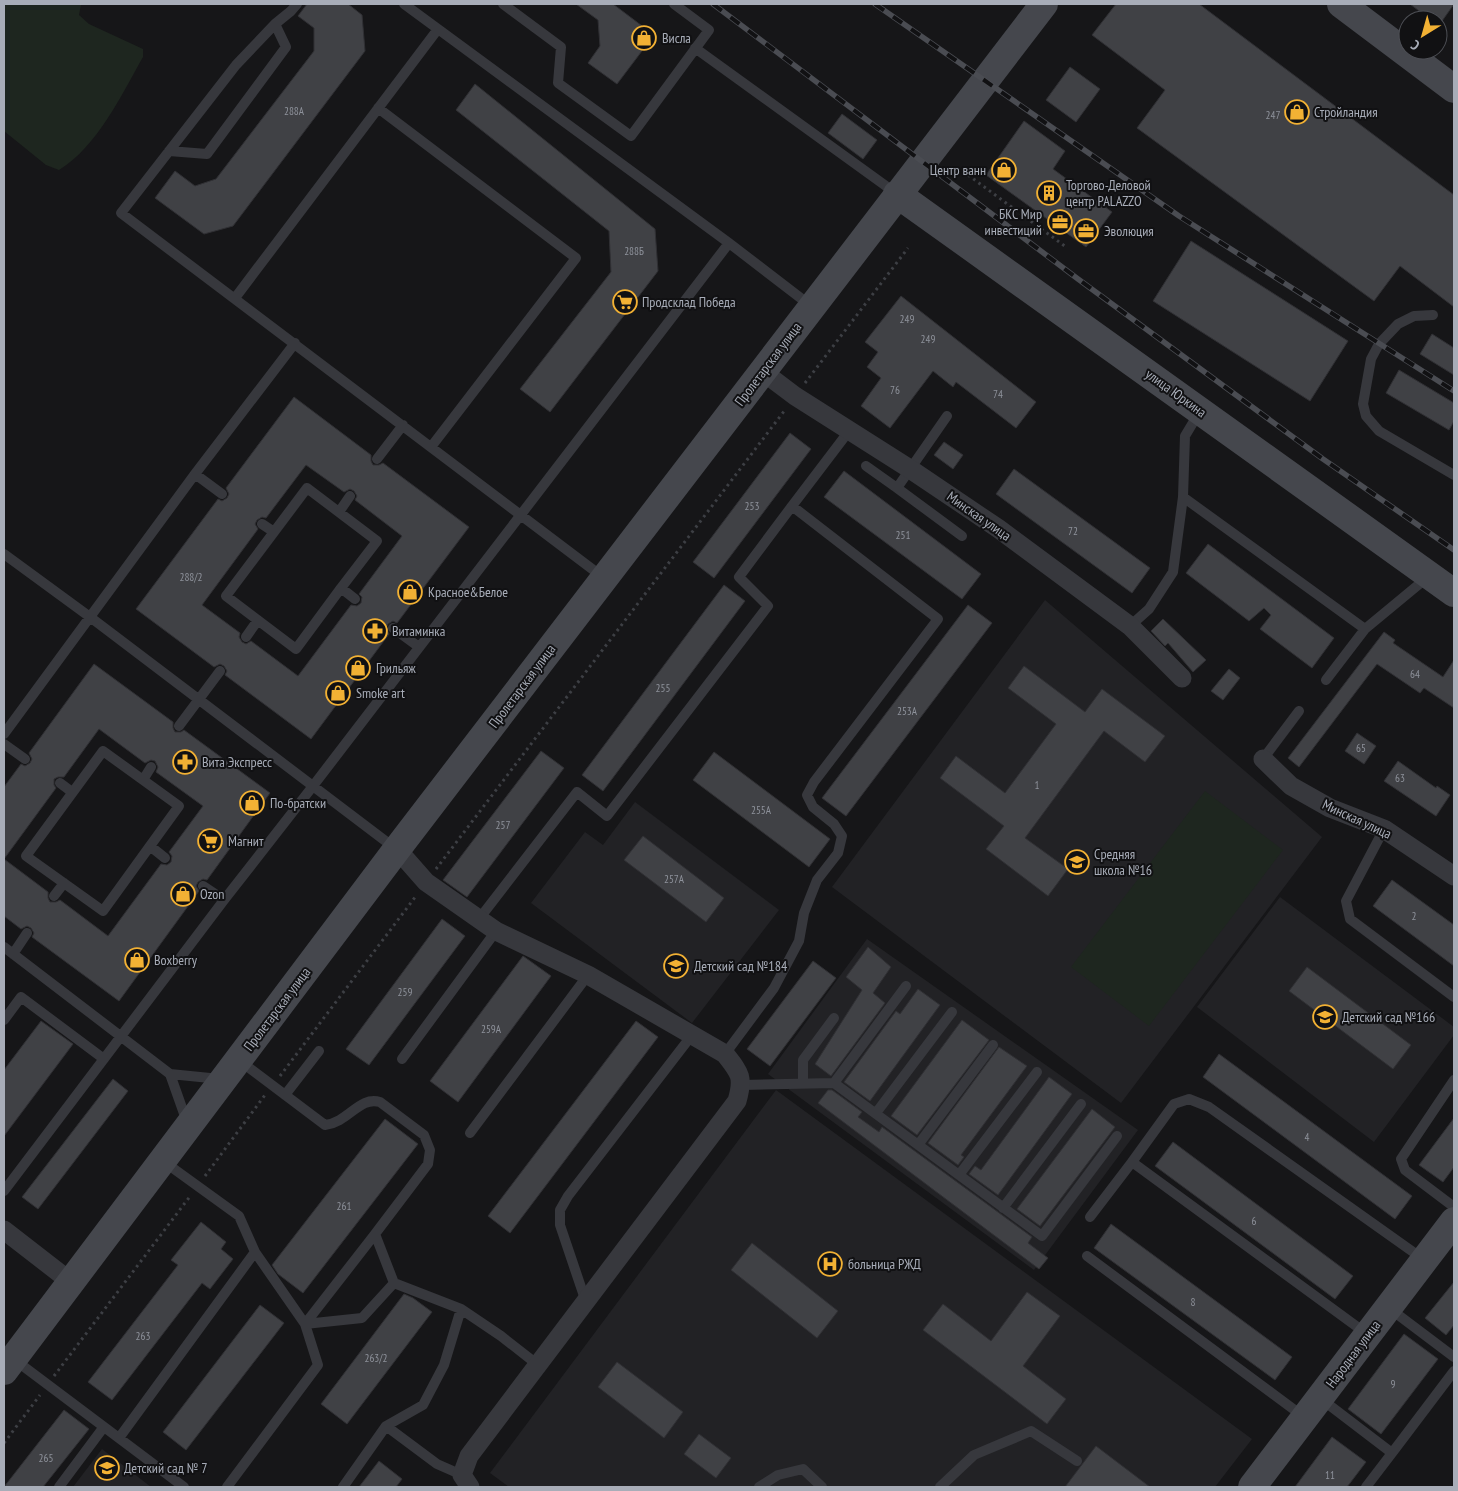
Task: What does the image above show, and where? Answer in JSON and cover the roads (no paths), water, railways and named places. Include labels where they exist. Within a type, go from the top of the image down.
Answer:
[{"type":"main road","name":"Пролетарская улица","points":[[8,1365],[397,849],[1044,4]]},
{"type":"main road","points":[[1341,4],[1454,89]]},
{"type":"main road","name":"улица Юркина","points":[[897,194],[1454,593]]},
{"type":"main road","name":"Народная улица","points":[[1252,1487],[1454,1221]]},
{"type":"street","name":"Минская улица","points":[[762,371],[795,396],[910,469],[999,529],[1130,626],[1182,678]]},
{"type":"street","name":"Минская улица","points":[[1263,760],[1291,786],[1330,808],[1384,829],[1454,876]]},
{"type":"street","points":[[397,849],[426,882],[496,931],[588,976],[725,1054],[736,1068],[742,1085],[737,1101],[469,1456],[466,1481]]},
{"type":"street","points":[[4,1230],[71,1282]]},
{"type":"lane","points":[[297,4],[275,24],[236,66],[121,213],[604,579]]},
{"type":"lane","points":[[404,4],[812,306]]},
{"type":"lane","points":[[503,4],[561,47],[558,82],[631,136],[709,30],[674,4]]},
{"type":"lane","points":[[169,152],[206,154],[286,47],[275,24]]},
{"type":"lane","points":[[235,298],[438,29]]},
{"type":"lane","points":[[695,48],[897,194]]},
{"type":"lane","points":[[378,108],[576,258],[431,447]]},
{"type":"lane","points":[[4,1191],[224,900],[728,243]]},
{"type":"lane","points":[[1433,315],[1414,316],[1398,324],[1379,344],[1371,360],[1363,404],[1366,416],[1379,430],[1454,475]]},
{"type":"lane","points":[[4,734],[295,343]]},
{"type":"lane","points":[[1130,626],[1149,609],[1173,572],[1183,497],[1186,436],[1200,410]]},
{"type":"lane","points":[[897,488],[947,416]]},
{"type":"lane","points":[[377,459],[403,425]]},
{"type":"lane","points":[[479,919],[577,792],[607,816],[762,614],[768,606],[739,577],[849,431]]},
{"type":"lane","points":[[866,466],[962,536]]},
{"type":"lane","points":[[196,474],[222,494]]},
{"type":"lane","points":[[308,488],[339,512],[377,540],[296,649],[226,596],[308,488]]},
{"type":"lane","points":[[339,512],[350,496]]},
{"type":"lane","points":[[1183,497],[1365,629]]},
{"type":"lane","points":[[725,1054],[774,988],[799,941],[804,913],[817,880],[838,853],[842,836],[834,824],[813,807],[807,795],[814,782],[938,619],[792,506]]},
{"type":"lane","points":[[262,524],[274,532]]},
{"type":"lane","points":[[4,554],[397,849]]},
{"type":"lane","points":[[1326,680],[1365,629],[1429,576]]},
{"type":"lane","points":[[341,588],[355,599]]},
{"type":"lane","points":[[246,637],[258,620]]},
{"type":"lane","points":[[394,628],[419,647]]},
{"type":"lane","points":[[179,726],[220,672]]},
{"type":"lane","points":[[1263,760],[1299,711]]},
{"type":"lane","points":[[4,744],[24,759]]},
{"type":"lane","points":[[103,750],[179,806],[102,911],[26,856],[72,792],[103,750]]},
{"type":"lane","points":[[143,780],[151,768]]},
{"type":"lane","points":[[60,783],[72,792]]},
{"type":"lane","points":[[1384,829],[1346,901],[1350,919],[1454,997]]},
{"type":"lane","points":[[150,846],[165,858]]},
{"type":"lane","points":[[54,896],[64,883]]},
{"type":"lane","points":[[203,886],[224,900]]},
{"type":"lane","points":[[402,1059],[496,931]]},
{"type":"lane","points":[[12,954],[27,933]]},
{"type":"lane","points":[[4,947],[170,1074],[188,1126]]},
{"type":"lane","points":[[470,1133],[588,976]]},
{"type":"lane","points":[[834,1083],[906,986]]},
{"type":"lane","points":[[4,1020],[21,997],[104,1059]]},
{"type":"lane","points":[[876,1113],[952,1012]]},
{"type":"lane","points":[[803,1083],[803,1060],[834,1018]]},
{"type":"lane","points":[[586,1302],[560,1225],[560,1210],[568,1196],[692,1036]]},
{"type":"lane","points":[[918,1145],[993,1045]]},
{"type":"lane","points":[[284,1095],[319,1050]]},
{"type":"lane","points":[[170,1074],[231,1070],[272,1086],[325,1125],[335,1124],[343,1120],[367,1101],[374,1100],[380,1102],[424,1136],[430,1150],[428,1164],[305,1324]]},
{"type":"lane","points":[[959,1176],[1037,1072]]},
{"type":"lane","points":[[1454,1080],[1401,1159],[1405,1170],[1454,1207]]},
{"type":"lane","points":[[742,1085],[834,1083],[1042,1236],[1117,1136]]},
{"type":"lane","points":[[1090,1217],[1174,1104],[1189,1099],[1209,1107],[1424,1260]]},
{"type":"lane","points":[[1003,1208],[1081,1104]]},
{"type":"lane","points":[[163,1161],[239,1216],[255,1252],[305,1324],[318,1365],[227,1487]]},
{"type":"lane","points":[[1132,1162],[1367,1335]]},
{"type":"lane","points":[[375,1234],[394,1283],[461,1309],[501,1336],[538,1365]]},
{"type":"lane","points":[[119,1438],[255,1252]]},
{"type":"lane","points":[[1086,1256],[1312,1408],[1392,1453]]},
{"type":"lane","points":[[305,1324],[362,1318],[394,1283]]},
{"type":"lane","points":[[1389,1307],[1454,1357]]},
{"type":"lane","points":[[343,1487],[386,1426],[423,1405],[444,1366],[461,1309]]},
{"type":"lane","points":[[8,1365],[48,1385],[184,1487]]},
{"type":"lane","points":[[1366,1487],[1454,1371]]},
{"type":"lane","points":[[386,1426],[437,1464],[466,1481]]},
{"type":"lane","points":[[59,1487],[103,1428]]},
{"type":"lane","points":[[940,1487],[974,1455],[1030,1431],[1076,1461]]},
{"type":"lane","points":[[759,1487],[778,1475],[802,1469],[822,1487]]},
{"type":"railway","points":[[713,4],[1078,279],[1323,459],[1454,550]]},
{"type":"railway","points":[[875,4],[1179,216],[1454,391]]},
{"type":"place","name":"Висла","points":[[644,38]]},
{"type":"place","name":"Стройландия","points":[[1297,112]]},
{"type":"place","name":"Центр ванн","points":[[1004,170]]},
{"type":"place","name":"Торгово-Деловой центр PALAZZO","points":[[1049,193]]},
{"type":"place","name":"БКС Мир инвестиций","points":[[1060,222]]},
{"type":"place","name":"Эволюция","points":[[1086,231]]},
{"type":"place","name":"Продсклад Победа","points":[[625,302]]},
{"type":"place","name":"Красное&Белое","points":[[410,592]]},
{"type":"place","name":"Витаминка","points":[[375,631]]},
{"type":"place","name":"Грильяж","points":[[358,668]]},
{"type":"place","name":"Smoke art","points":[[338,693]]},
{"type":"place","name":"Вита Экспресс","points":[[185,762]]},
{"type":"place","name":"По-братски","points":[[252,803]]},
{"type":"place","name":"Магнит","points":[[210,841]]},
{"type":"place","name":"Средняя школа №16","points":[[1077,862]]},
{"type":"place","name":"Ozon","points":[[183,894]]},
{"type":"place","name":"Boxberry","points":[[137,960]]},
{"type":"place","name":"Детский сад №184","points":[[676,966]]},
{"type":"place","name":"Детский сад №166","points":[[1325,1017]]},
{"type":"place","name":"больница РЖД","points":[[830,1264]]},
{"type":"place","name":"Детский сад № 7","points":[[107,1468]]}]
